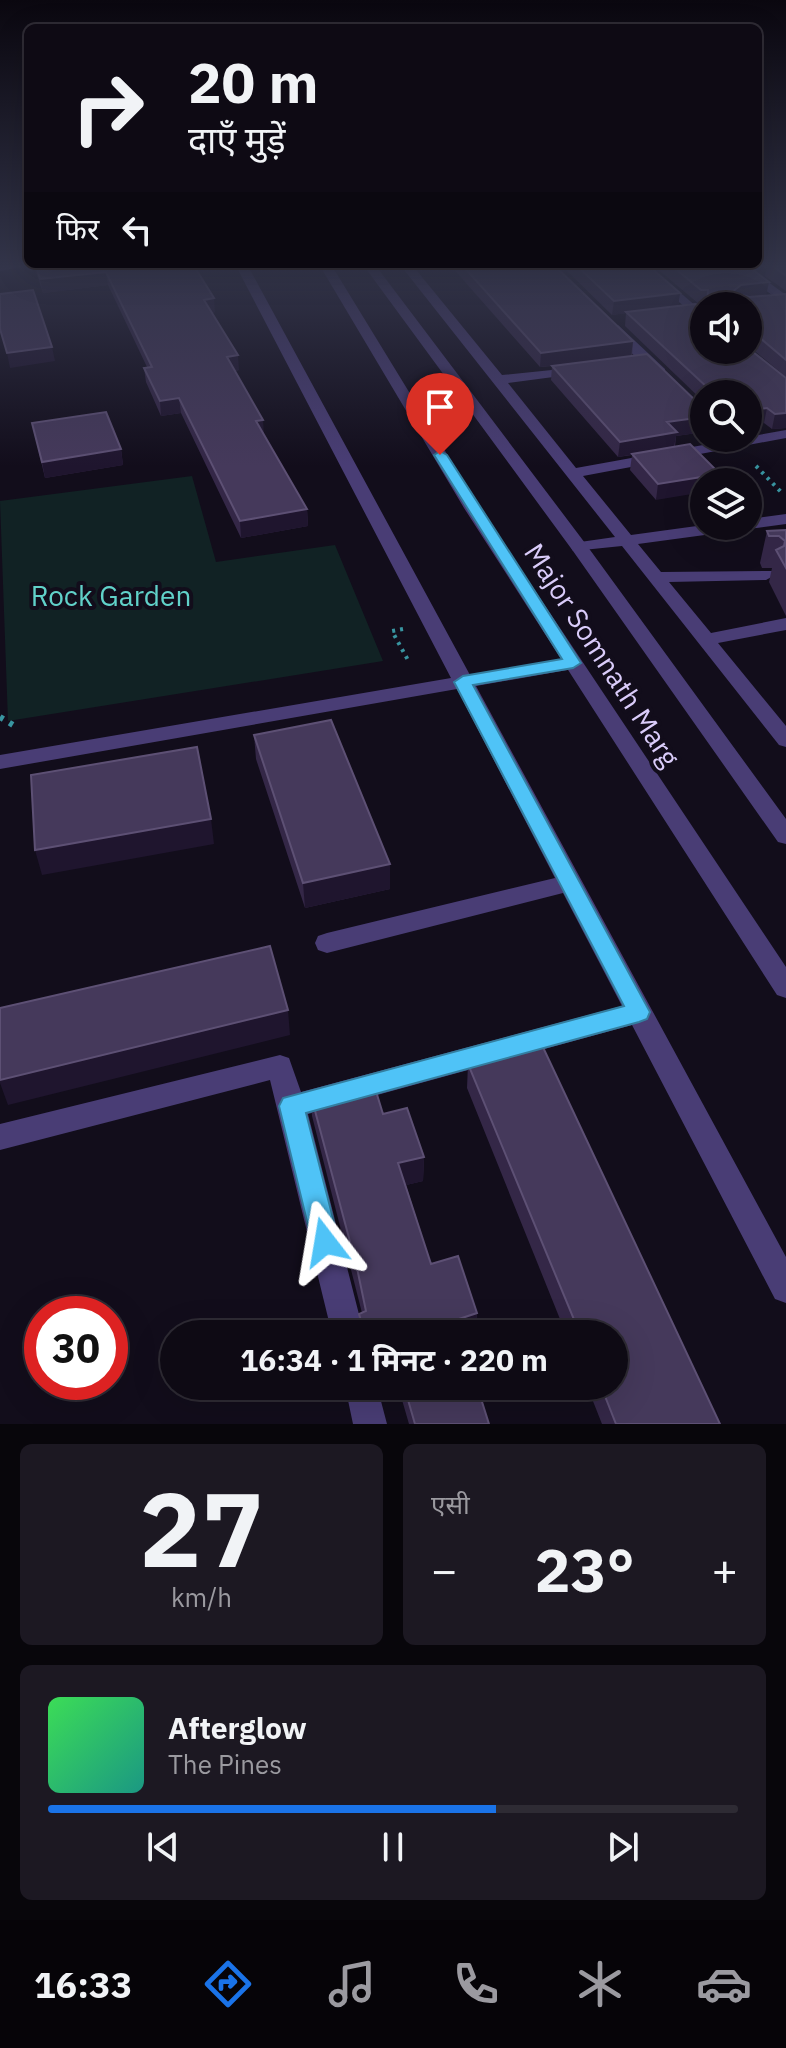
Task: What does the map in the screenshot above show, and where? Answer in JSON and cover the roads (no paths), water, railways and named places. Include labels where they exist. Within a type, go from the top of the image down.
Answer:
[{"type":"street","points":[[277,332],[786,1288]]},
{"type":"street","name":"Major Somnath Marg","points":[[366,332],[472,508],[786,988]]},
{"type":"street","name":"Major Somnath Marg","points":[[419,332],[579,547],[786,836]]},
{"type":"street","points":[[460,332],[654,577],[782,731]]},
{"type":"street","points":[[616,332],[640,362],[670,382]]},
{"type":"street","points":[[498,380],[588,369]]},
{"type":"street","points":[[762,437],[786,434]]},
{"type":"street","points":[[572,473],[690,449]]},
{"type":"street","points":[[779,520],[786,534]]},
{"type":"street","points":[[579,547],[690,532]]},
{"type":"street","points":[[654,577],[766,575]]},
{"type":"street","points":[[705,640],[786,624]]},
{"type":"street","points":[[0,762],[573,663]]},
{"type":"street","points":[[327,943],[570,883]]},
{"type":"street","points":[[295,1120],[292,1106],[639,1012]]},
{"type":"street","points":[[0,1137],[280,1066],[345,1320]]},
{"type":"street","points":[[364,1400],[370,1424]]},
{"type":"park label","name":"Rock Garden","points":[[111,596]]}]
